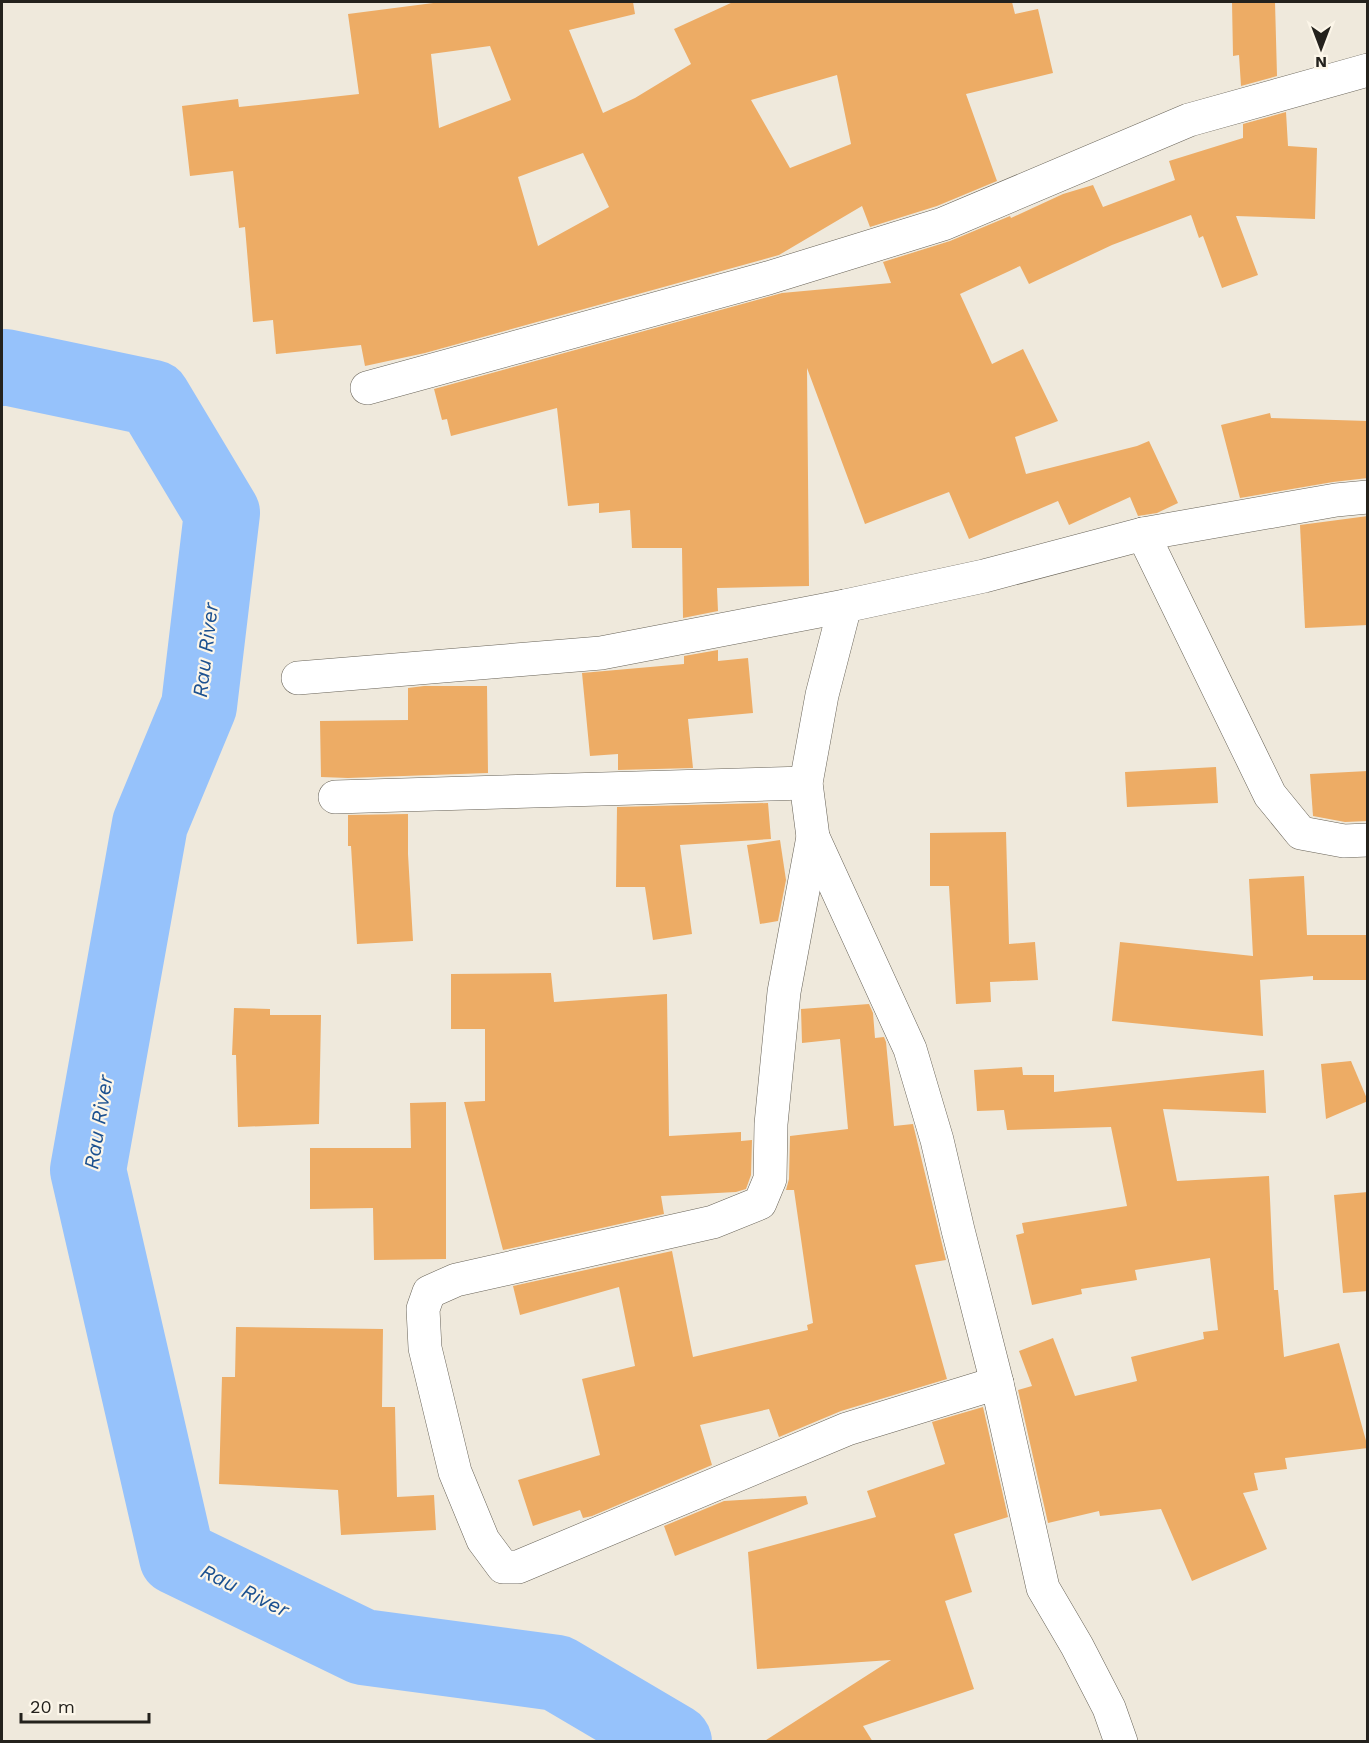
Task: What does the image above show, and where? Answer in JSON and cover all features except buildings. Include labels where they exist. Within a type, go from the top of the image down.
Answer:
[{"type":"street","points":[[367,388],[757,281],[943,224],[1189,120],[1368,70]]},
{"type":"street","points":[[298,678],[601,653],[845,606],[984,576],[1143,534],[1336,500],[1368,497]]},
{"type":"street","points":[[1143,534],[1270,795],[1301,833],[1344,842],[1368,840]]},
{"type":"street","points":[[845,606],[822,695],[806,783],[813,837],[910,1049],[938,1140],[997,1383],[1043,1588],[1077,1646],[1109,1708],[1121,1742]]},
{"type":"street","points":[[336,797],[806,783]]},
{"type":"street","points":[[813,837],[784,992],[771,1124],[770,1179],[760,1203],[713,1222],[456,1280],[429,1292],[423,1310],[425,1348],[455,1472],[483,1540],[503,1567],[518,1567],[847,1429],[997,1383]]},
{"type":"waterway","name":"Rau River","points":[[2,368],[153,398],[222,513],[199,706],[150,824],[88,1170],[177,1557],[363,1647],[557,1673],[674,1742]]}]
